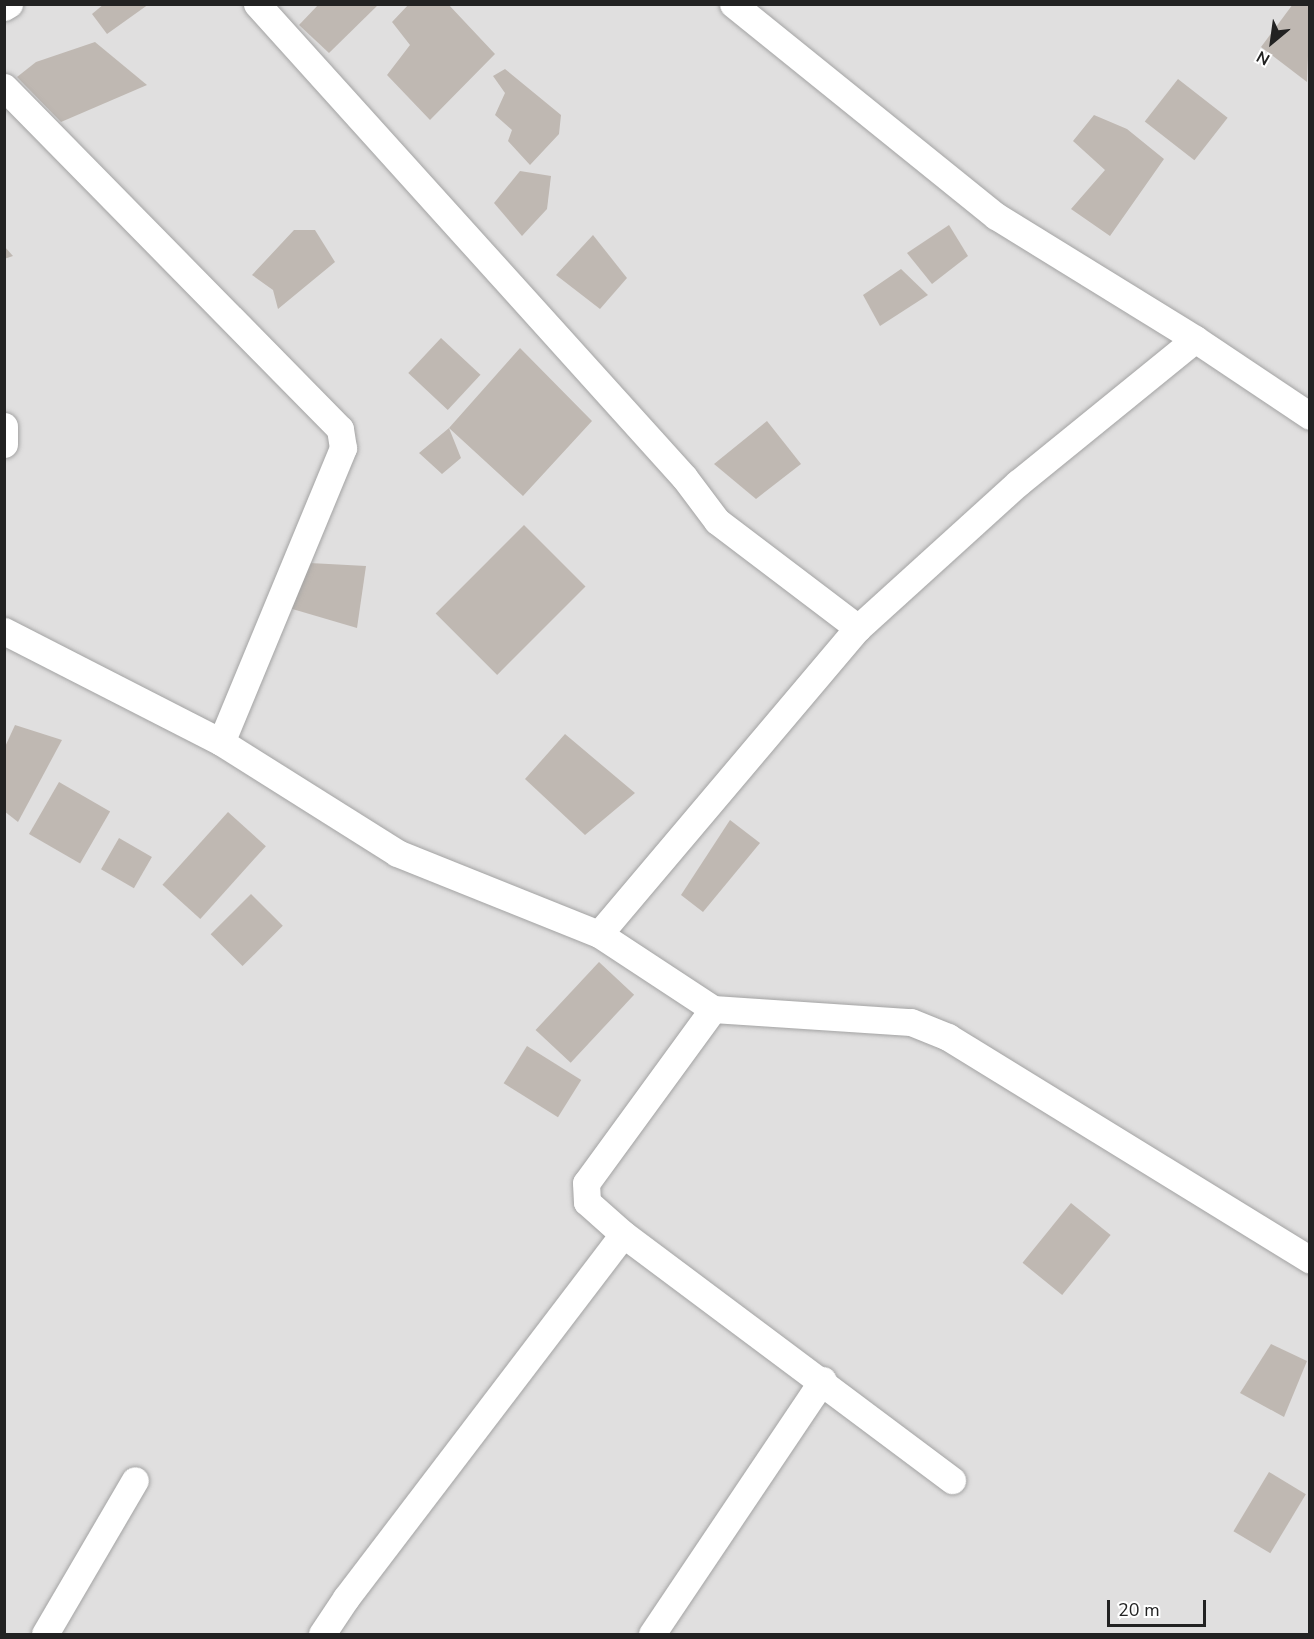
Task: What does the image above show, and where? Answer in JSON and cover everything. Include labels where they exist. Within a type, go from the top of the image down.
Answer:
[{"type":"street","points":[[4,7],[9,4]]},
{"type":"street","points":[[256,4],[684,477],[717,521],[858,628]]},
{"type":"street","points":[[733,4],[996,216],[1195,339],[1310,416]]},
{"type":"street","points":[[4,87],[340,429],[343,448],[221,742]]},
{"type":"street","points":[[599,934],[858,628],[1018,483],[1195,339]]},
{"type":"street","points":[[4,426],[4,444]]},
{"type":"street","points":[[4,631],[221,742],[397,853],[599,934],[713,1009],[911,1022],[948,1037],[1310,1260]]},
{"type":"street","points":[[713,1009],[586,1183],[587,1202],[623,1234],[823,1380],[952,1480]]},
{"type":"street","points":[[322,1635],[353,1589],[623,1234]]},
{"type":"street","points":[[652,1635],[823,1380]]},
{"type":"street","points":[[45,1635],[135,1480]]},
{"type":"shaded area","points":[[5,5],[1309,5],[1309,1634],[5,1634]]},
{"type":"building","points":[[104,4],[149,4],[107,34],[92,14]]},
{"type":"building","points":[[319,4],[379,4],[329,53],[299,25]]},
{"type":"building","points":[[409,4],[448,4],[495,54],[430,120],[387,75],[410,45],[392,22]]},
{"type":"building","points":[[1293,4],[1310,4],[1307,82],[1261,47]]},
{"type":"building","points":[[95,42],[147,85],[61,122],[17,77],[36,62]]},
{"type":"building","points":[[505,69],[561,115],[559,134],[530,165],[508,141],[512,130],[495,115],[505,93],[493,76]]},
{"type":"building","points":[[1178,79],[1228,118],[1194,160],[1145,122]]},
{"type":"building","points":[[1094,115],[1127,129],[1164,159],[1110,236],[1071,209],[1105,170],[1073,141]]},
{"type":"building","points":[[520,171],[551,176],[547,209],[522,236],[494,203]]},
{"type":"building","points":[[949,225],[968,256],[932,284],[907,253]]},
{"type":"building","points":[[294,230],[315,230],[335,262],[278,309],[273,290],[252,275]]},
{"type":"building","points":[[593,235],[627,278],[600,309],[556,275]]},
{"type":"building","points":[[4,246],[13,256],[4,259]]},
{"type":"building","points":[[901,269],[928,295],[880,326],[863,295]]},
{"type":"building","points":[[441,338],[480,375],[448,410],[408,373]]},
{"type":"building","points":[[520,348],[592,421],[523,496],[449,428]]},
{"type":"building","points":[[767,421],[801,464],[756,499],[714,464]]},
{"type":"building","points":[[449,428],[461,458],[442,474],[419,453]]},
{"type":"building","points":[[524,525],[586,587],[497,675],[436,613]]},
{"type":"building","points":[[310,563],[366,566],[357,628],[289,608]]},
{"type":"building","points":[[15,725],[62,740],[18,822],[4,811],[4,749]]},
{"type":"building","points":[[565,734],[635,793],[585,835],[525,779]]},
{"type":"building","points":[[59,782],[110,812],[80,863],[29,834]]},
{"type":"building","points":[[228,812],[266,846],[200,919],[162,885]]},
{"type":"building","points":[[730,820],[760,843],[703,912],[681,895]]},
{"type":"building","points":[[119,838],[152,857],[134,888],[101,869]]},
{"type":"building","points":[[251,894],[283,926],[243,966],[211,934]]},
{"type":"building","points":[[599,962],[634,995],[571,1063],[536,1030]]},
{"type":"building","points":[[527,1046],[581,1080],[558,1117],[504,1083]]},
{"type":"building","points":[[1071,1203],[1111,1235],[1062,1295],[1023,1263]]},
{"type":"building","points":[[1271,1344],[1307,1361],[1284,1417],[1240,1393]]},
{"type":"building","points":[[1269,1472],[1306,1494],[1270,1553],[1233,1531]]}]
